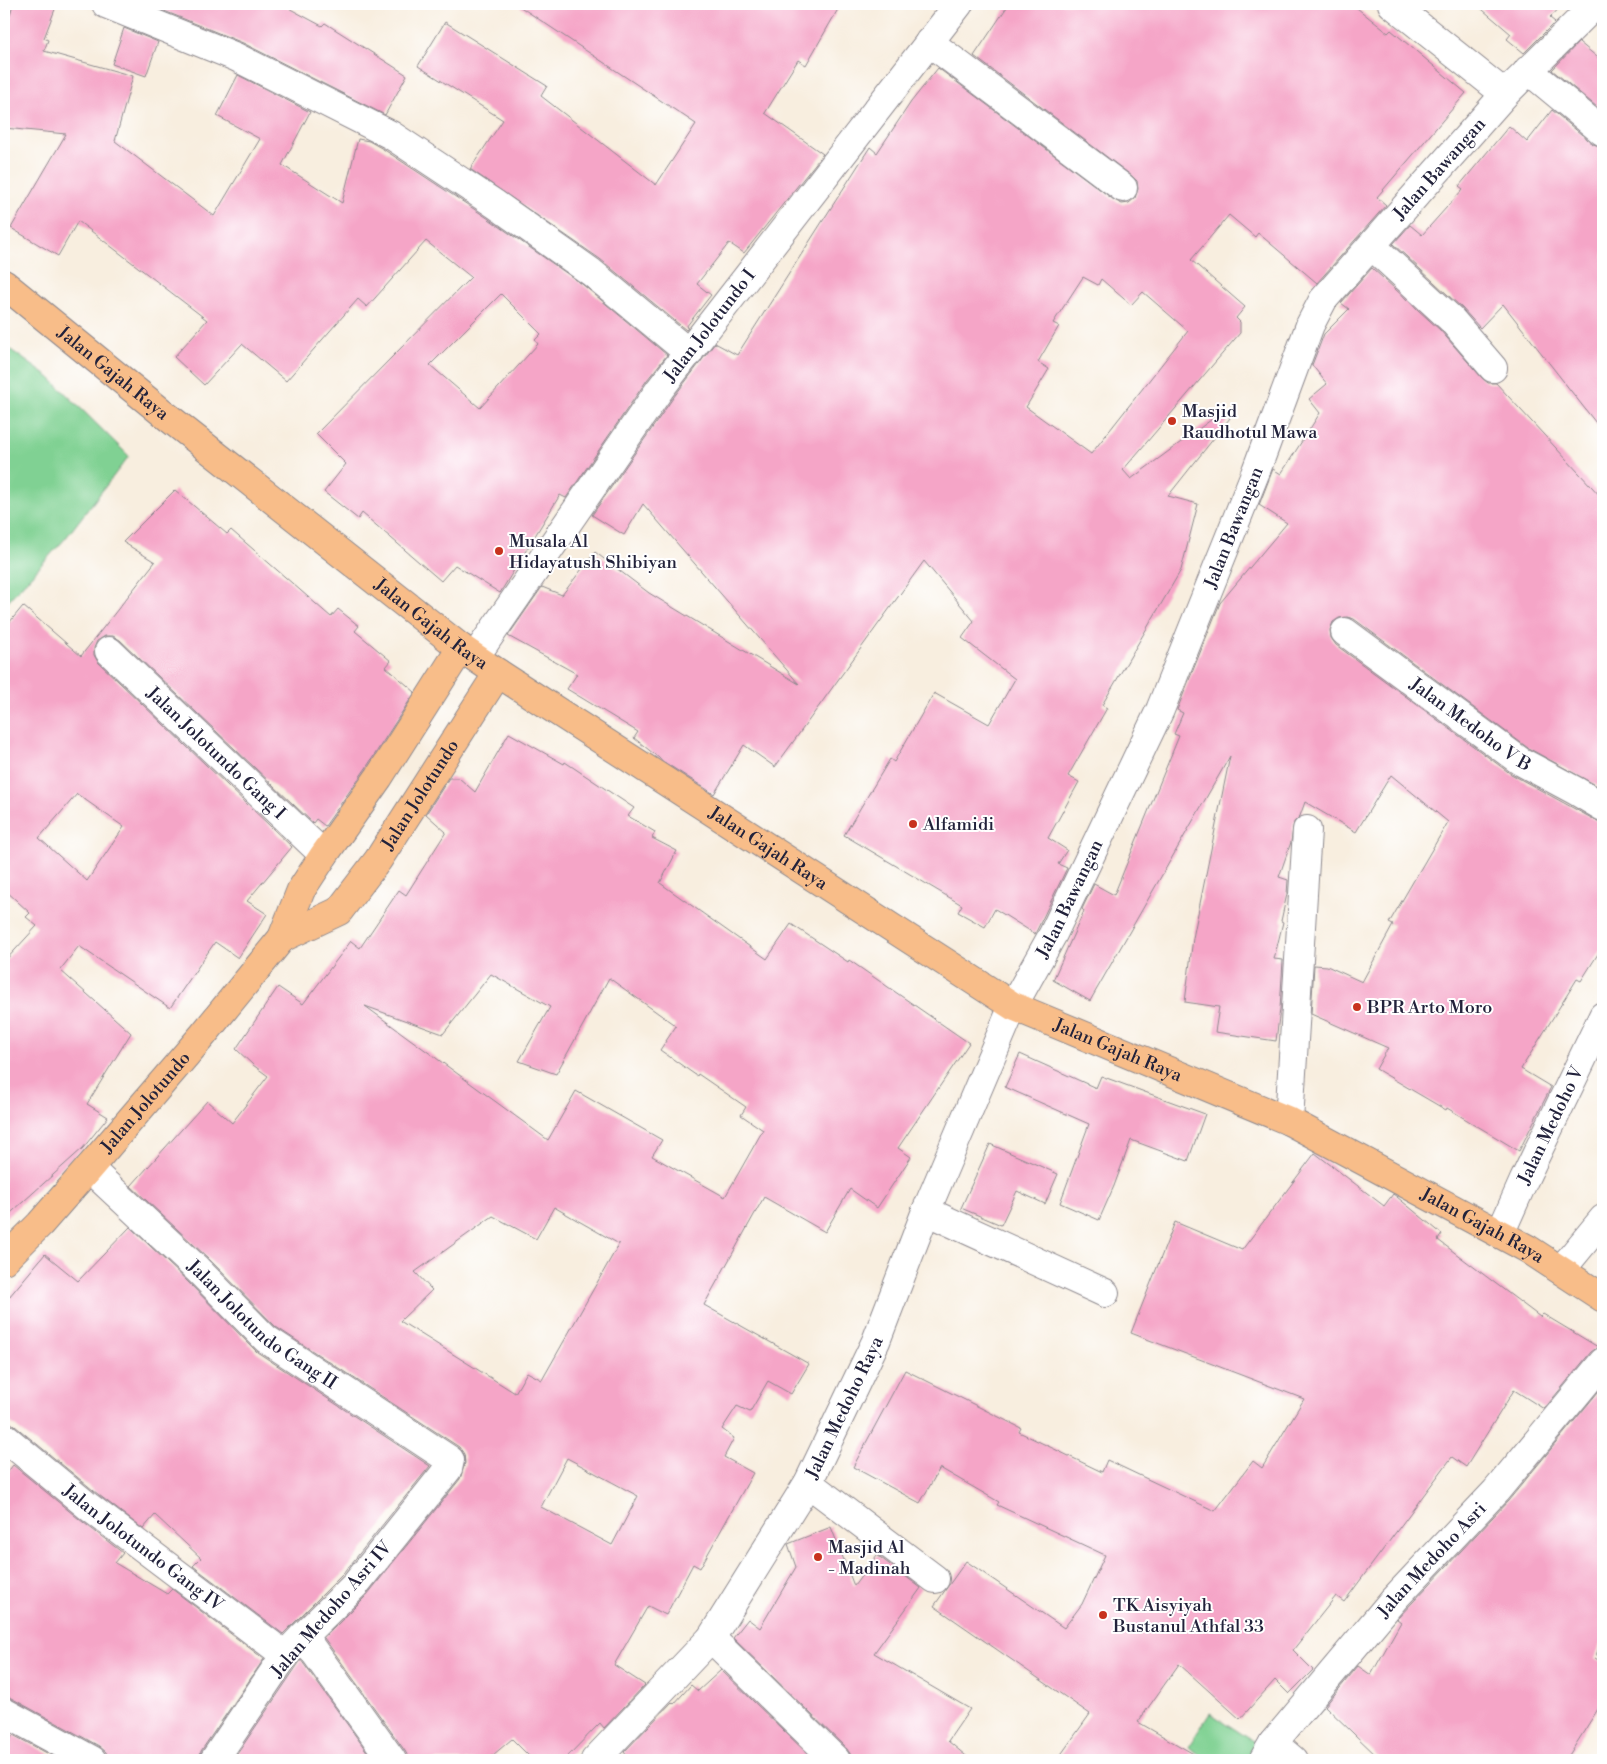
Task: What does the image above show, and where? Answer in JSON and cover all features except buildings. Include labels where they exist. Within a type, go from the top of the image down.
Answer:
[{"type":"main road","name":"Jalan Gajah Raya","points":[[6,290],[468,652],[1013,1006],[1289,1121],[1528,1249],[1603,1298]]},
{"type":"main road","name":"Jalan Jolotundo","points":[[4,1260],[40,1224],[89,1168],[203,1035],[282,938],[301,890],[468,652]]},
{"type":"main road","name":"Jalan Jolotundo","points":[[282,938],[339,911],[378,860],[498,673]]},
{"type":"street","points":[[106,4],[236,57],[391,136],[495,204],[591,272],[689,353]]},
{"type":"street","name":"Jalan Jolotundo I","points":[[468,652],[660,388],[960,4]]},
{"type":"street","points":[[1392,4],[1506,94]]},
{"type":"street","name":"Jalan Bawangan","points":[[1013,1006],[1054,934],[1160,710],[1256,471],[1310,325],[1323,300],[1528,70],[1596,4]]},
{"type":"street","points":[[929,42],[1123,188]]},
{"type":"street","points":[[1528,70],[1603,132]]},
{"type":"street","points":[[1372,246],[1452,319],[1493,368]]},
{"type":"street","name":"Jalan Medoho V B","points":[[1346,632],[1520,761],[1603,807]]},
{"type":"street","name":"Jalan Jolotundo Gang I","points":[[109,651],[324,855]]},
{"type":"street","points":[[1289,1121],[1307,830]]},
{"type":"street","name":"Jalan Medoho Raya","points":[[595,1760],[710,1638],[808,1483],[876,1341],[926,1211],[1013,1006]]},
{"type":"street","name":"Jalan Medoho V","points":[[1500,1234],[1603,1016]]},
{"type":"street","name":"Jalan Jolotundo Gang II","points":[[89,1168],[197,1269],[266,1339],[450,1460]]},
{"type":"street","points":[[926,1211],[1105,1293]]},
{"type":"street","points":[[1561,1270],[1603,1219]]},
{"type":"street","name":"Jalan Medoho Asri","points":[[1277,1755],[1394,1599],[1496,1491],[1603,1362]]},
{"type":"street","name":"Jalan Jolotundo Gang IV","points":[[4,1437],[90,1507],[294,1645],[392,1760]]},
{"type":"street","name":"Jalan Medoho Asri IV","points":[[214,1760],[294,1645],[355,1585],[448,1469],[450,1460]]},
{"type":"street","points":[[808,1483],[935,1579]]},
{"type":"street","points":[[710,1638],[836,1760]]},
{"type":"street","points":[[4,1712],[92,1760]]},
{"type":"green space","points":[[4,345],[50,378],[129,456],[65,539],[4,605]]},
{"type":"green space","points":[[1210,1713],[1259,1745],[1249,1760],[1209,1760],[1188,1747]]},
{"type":"place","name":"Masjid Raudhotul Mawa","points":[[1172,421]]},
{"type":"place","name":"Musala Al Hidayatush Shibiyan","points":[[499,551]]},
{"type":"place","name":"Alfamidi","points":[[913,824]]},
{"type":"place","name":"BPR Arto Moro","points":[[1357,1007]]},
{"type":"place","name":"Masjid Al - Madinah","points":[[818,1557]]},
{"type":"place","name":"TK Aisyiyah Bustanul Athfal 33","points":[[1103,1615]]}]
